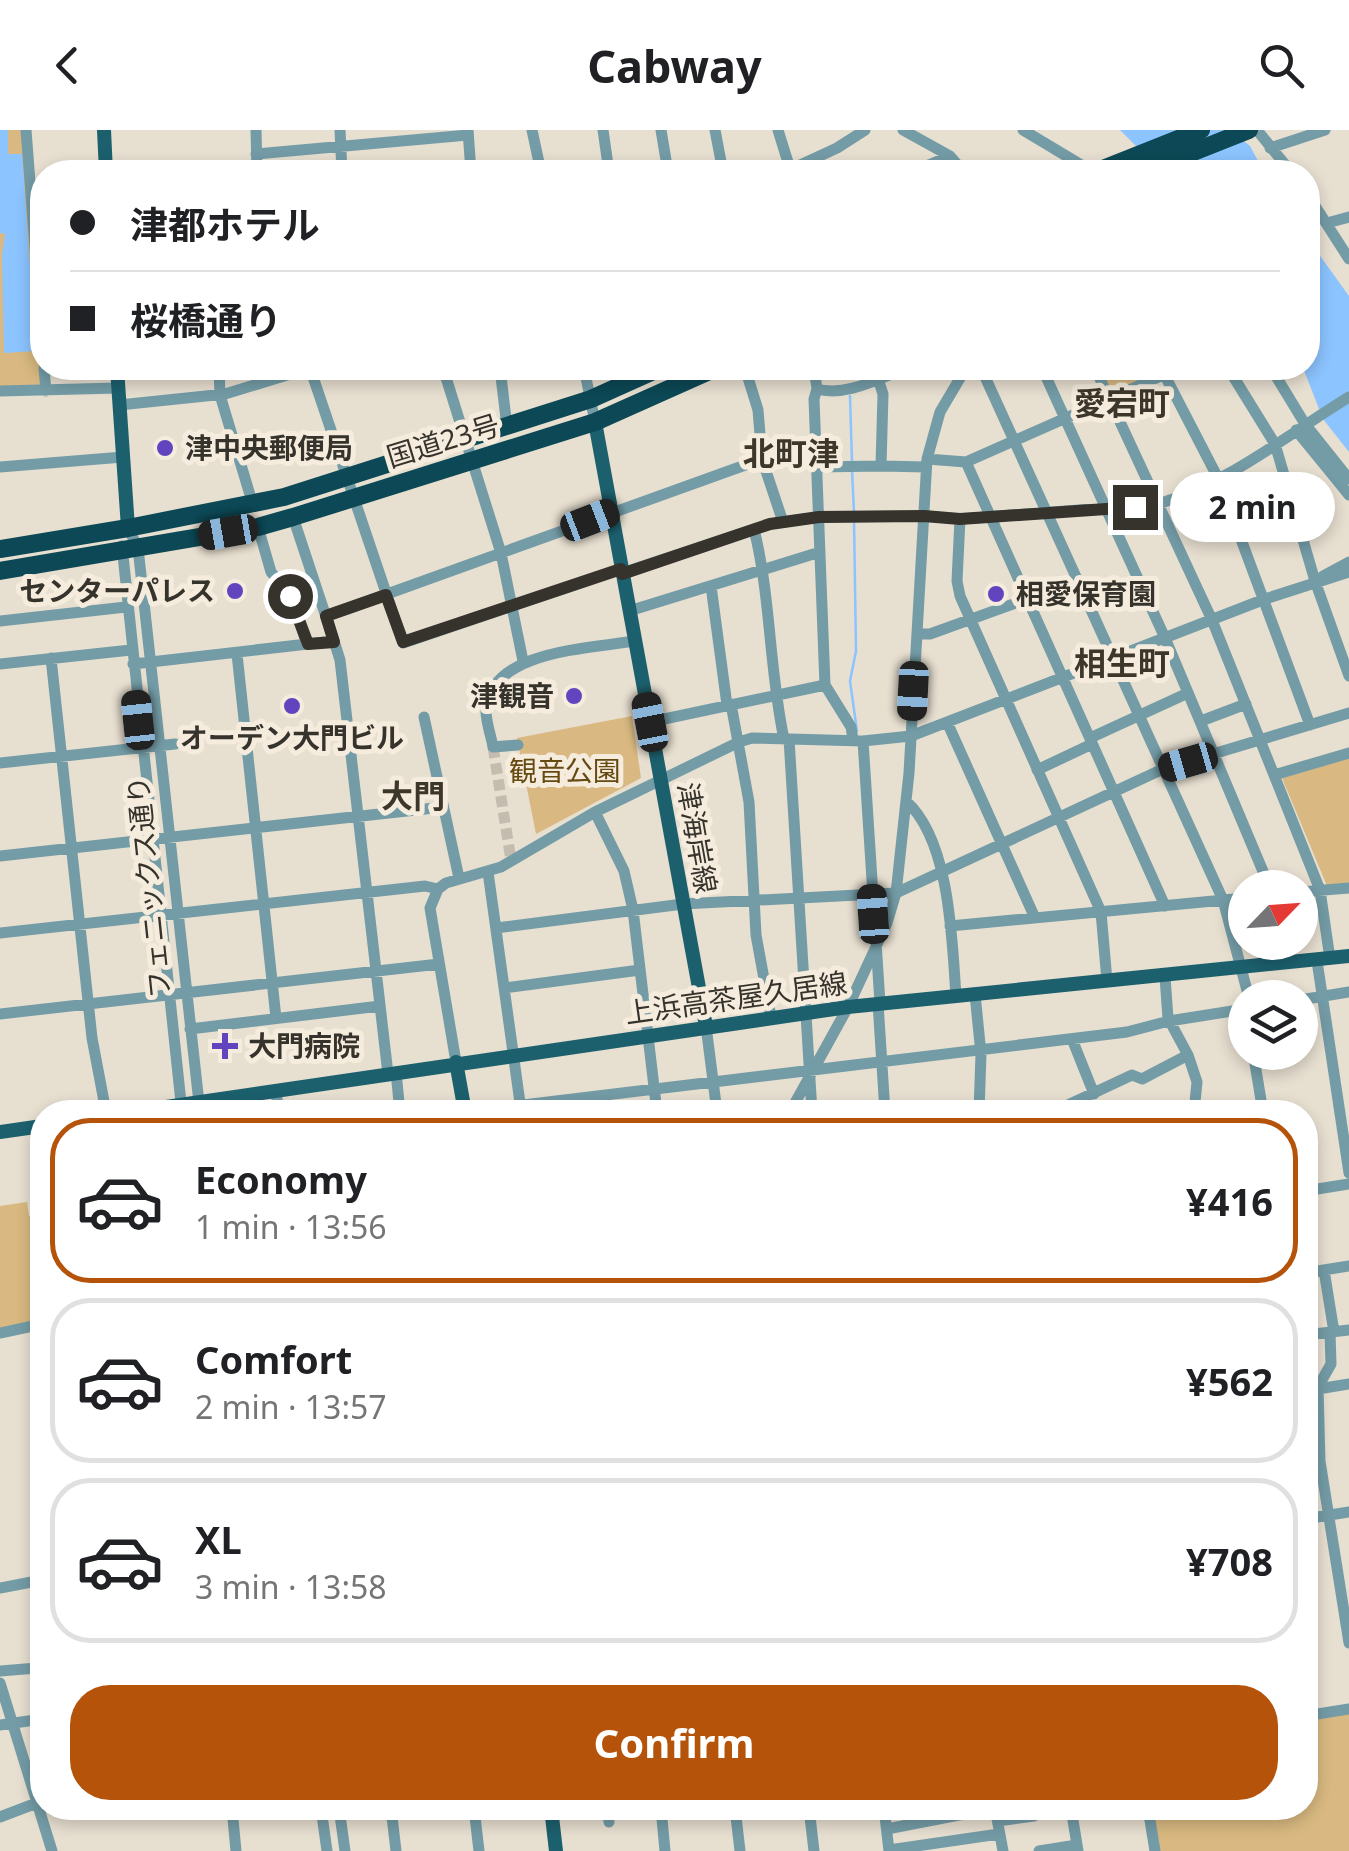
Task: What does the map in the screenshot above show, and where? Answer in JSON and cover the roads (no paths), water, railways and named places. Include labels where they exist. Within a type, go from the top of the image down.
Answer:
[{"type":"highway","points":[[1125,160],[1201,130]]},
{"type":"highway","points":[[1173,160],[1249,130]]},
{"type":"highway","name":"国道23号","points":[[0,549],[253,505],[591,399],[633,380]]},
{"type":"highway","name":"国道23号","points":[[0,572],[258,527],[596,422],[689,380]]},
{"type":"main road","points":[[104,130],[105,160]]},
{"type":"main road","points":[[118,380],[128,528]]},
{"type":"main road","name":"津海岸線","points":[[596,422],[706,1026]]},
{"type":"main road","name":"上浜高茶屋久居線","points":[[233,1100],[456,1062],[804,1012],[1349,956]]},
{"type":"main road","points":[[456,1062],[463,1100]]},
{"type":"main road","points":[[0,1132],[30,1128]]},
{"type":"main road","points":[[552,1820],[556,1851]]},
{"type":"street","points":[[26,130],[30,161]]},
{"type":"street","points":[[256,130],[257,160]]},
{"type":"street","points":[[340,130],[341,160]]},
{"type":"street","points":[[532,130],[538,160]]},
{"type":"street","points":[[603,130],[608,160]]},
{"type":"street","points":[[660,130],[666,160]]},
{"type":"street","points":[[715,130],[721,160]]},
{"type":"street","points":[[778,130],[786,160]]},
{"type":"street","points":[[813,160],[865,130]]},
{"type":"street","points":[[903,130],[954,160]]},
{"type":"street","points":[[1023,130],[1077,160]]},
{"type":"street","points":[[1256,130],[1280,160]]},
{"type":"street","points":[[1270,148],[1326,130]]},
{"type":"street","points":[[256,154],[468,132],[470,160]]},
{"type":"street","points":[[940,160],[950,156]]},
{"type":"street","points":[[1320,213],[1349,259]]},
{"type":"street","points":[[1327,223],[1349,217]]},
{"type":"street","points":[[45,380],[46,391]]},
{"type":"street","points":[[219,380],[253,505]]},
{"type":"street","points":[[119,405],[220,395],[270,380]]},
{"type":"street","points":[[314,380],[403,642],[783,522],[819,517],[960,519],[1158,504],[1189,495],[1218,480],[1349,397]]},
{"type":"street","points":[[447,380],[501,554],[523,661]]},
{"type":"street","points":[[501,380],[507,426]]},
{"type":"street","points":[[587,380],[596,422]]},
{"type":"street","points":[[749,380],[758,410],[762,459],[783,522]]},
{"type":"street","points":[[816,380],[825,685],[858,740],[884,1100]]},
{"type":"street","points":[[817,388],[831,392],[874,380]]},
{"type":"street","points":[[878,380],[882,394],[881,466]]},
{"type":"street","points":[[796,1100],[848,1007],[896,893],[906,801],[926,463],[940,412],[959,380]]},
{"type":"street","points":[[986,380],[1223,900],[1244,980]]},
{"type":"street","points":[[1047,380],[1165,638],[1262,870]]},
{"type":"street","points":[[1101,380],[1212,620],[1320,890],[1324,960],[1321,997],[1349,1174]]},
{"type":"street","points":[[817,467],[966,462],[1145,380]]},
{"type":"street","points":[[1168,380],[1218,480],[1310,725]]},
{"type":"street","points":[[1235,380],[1274,444],[1315,581],[1349,676]]},
{"type":"street","points":[[1277,380],[1300,427],[1349,494]]},
{"type":"street","points":[[0,391],[118,388]]},
{"type":"street","points":[[1300,427],[1349,478]]},
{"type":"street","points":[[0,468],[123,457]]},
{"type":"street","points":[[326,616],[762,459]]},
{"type":"street","points":[[966,462],[1165,906]]},
{"type":"street","points":[[292,517],[340,660],[380,1006],[398,1100]]},
{"type":"street","points":[[960,519],[957,581],[970,620],[1101,912],[1107,982]]},
{"type":"street","points":[[258,527],[271,572],[290,596],[308,644]]},
{"type":"street","name":"フェニックス通り","points":[[128,528],[126,607],[180,1100]]},
{"type":"street","points":[[754,529],[764,570],[775,696],[786,739],[812,1100]]},
{"type":"street","name":"フェニックス通り","points":[[129,550],[150,662],[198,1100]]},
{"type":"street","points":[[629,611],[820,552]]},
{"type":"street","points":[[1315,581],[1349,562]]},
{"type":"street","points":[[456,1062],[430,908],[438,889],[459,878],[488,872],[595,812],[739,742],[752,738],[858,740],[910,736],[1265,599],[1349,572]]},
{"type":"street","points":[[711,586],[729,705],[750,802],[756,935],[772,1017]]},
{"type":"street","points":[[917,634],[930,634],[1027,599]]},
{"type":"street","points":[[0,621],[126,607]]},
{"type":"street","points":[[518,745],[493,747],[483,710],[500,678],[523,661],[634,641]]},
{"type":"street","points":[[132,664],[334,642]]},
{"type":"street","points":[[0,664],[131,650]]},
{"type":"street","points":[[237,654],[276,1018]]},
{"type":"street","points":[[51,658],[89,1003],[104,1100]]},
{"type":"street","points":[[650,722],[825,685]]},
{"type":"street","points":[[1037,770],[1188,693]]},
{"type":"street","points":[[1201,722],[1246,704]]},
{"type":"street","points":[[496,928],[683,904],[896,893],[1163,769],[1349,713]]},
{"type":"street","points":[[424,718],[459,878]]},
{"type":"street","points":[[947,722],[1035,918]]},
{"type":"street","points":[[0,763],[175,744]]},
{"type":"street","points":[[1274,775],[1349,753]]},
{"type":"street","points":[[906,801],[916,810],[944,871],[956,996]]},
{"type":"street","points":[[0,856],[443,807]]},
{"type":"street","points":[[595,812],[624,871],[634,910],[655,1100]]},
{"type":"street","points":[[488,872],[520,1100]]},
{"type":"street","points":[[0,932],[425,886],[438,889]]},
{"type":"street","points":[[1320,890],[1349,888]]},
{"type":"street","points":[[950,926],[1228,900]]},
{"type":"street","points":[[0,1014],[439,964]]},
{"type":"street","points":[[504,988],[640,970]]},
{"type":"street","points":[[1164,977],[1169,1021],[1198,1082],[1196,1100]]},
{"type":"street","points":[[1318,997],[1349,992]]},
{"type":"street","points":[[976,994],[981,1051],[979,1100]]},
{"type":"street","points":[[190,1029],[380,1006]]},
{"type":"street","points":[[579,1100],[1072,1040],[1228,1012]]},
{"type":"street","points":[[706,1026],[716,1100]]},
{"type":"street","points":[[1072,1040],[1094,1094]]},
{"type":"street","points":[[1080,1100],[1132,1075],[1142,1079],[1188,1055]]},
{"type":"street","points":[[1256,1070],[1261,1100]]},
{"type":"street","points":[[276,1090],[278,1100]]},
{"type":"street","points":[[1318,1188],[1349,1184]]},
{"type":"street","points":[[1318,1271],[1349,1266]]},
{"type":"street","points":[[1324,1270],[1332,1364],[1318,1389],[1320,1462],[1349,1642]]},
{"type":"street","points":[[0,1333],[30,1327]]},
{"type":"street","points":[[1318,1334],[1349,1330]]},
{"type":"street","points":[[1318,1389],[1349,1384]]},
{"type":"street","points":[[1318,1517],[1349,1512]]},
{"type":"street","points":[[0,1588],[30,1582]]},
{"type":"street","points":[[0,1672],[30,1669]]},
{"type":"street","points":[[0,1683],[6,1724],[30,1779]]},
{"type":"street","points":[[1318,1714],[1349,1709]]},
{"type":"street","points":[[0,1816],[30,1806]]},
{"type":"street","points":[[44,1820],[52,1851]]},
{"type":"street","points":[[233,1820],[236,1851]]},
{"type":"street","points":[[323,1820],[327,1851]]},
{"type":"street","points":[[340,1820],[344,1851]]},
{"type":"street","points":[[392,1820],[396,1851]]},
{"type":"street","points":[[475,1820],[479,1851]]},
{"type":"street","points":[[662,1820],[666,1851]]},
{"type":"street","points":[[736,1820],[740,1851]]},
{"type":"street","points":[[810,1820],[814,1851]]},
{"type":"street","points":[[885,1820],[889,1851],[1022,1820]]},
{"type":"street","points":[[886,1828],[930,1820]]},
{"type":"street","points":[[997,1820],[1003,1851]]},
{"type":"street","points":[[1039,1851],[1078,1848],[1073,1820]]},
{"type":"street","points":[[1150,1820],[1155,1851]]},
{"type":"water","points":[[0,130],[8,130],[8,154],[22,154],[30,267],[30,351],[4,353],[5,234],[0,233]]},
{"type":"water","points":[[1120,130],[1230,130],[1250,146],[1258,160],[1150,160]]},
{"type":"water","points":[[1320,256],[1349,296],[1349,452],[1323,419],[1308,380],[1320,380]]},
{"type":"waterway","points":[[850,396],[852,462]]},
{"type":"waterway","points":[[852,470],[854,512]]},
{"type":"waterway","points":[[854,520],[856,651],[850,681],[857,731]]},
{"type":"tunnel","points":[[493,747],[511,860]]},
{"type":"place","name":"津中央郵便局","points":[[165,448]]},
{"type":"place","name":"センターパレス","points":[[235,591]]},
{"type":"place","name":"相愛保育園","points":[[996,594]]},
{"type":"place","name":"津観音","points":[[574,696]]},
{"type":"place","name":"オーデン大門ビル","points":[[292,706]]},
{"type":"place","name":"大門病院","points":[[225,1046]]},
{"type":"district","name":"愛宕町","points":[[1122,404]]},
{"type":"district","name":"北町津","points":[[791,454]]},
{"type":"district","name":"相生町","points":[[1122,664]]},
{"type":"district","name":"大門","points":[[413,797]]},
{"type":"park label","name":"観音公園","points":[[565,771]]}]
